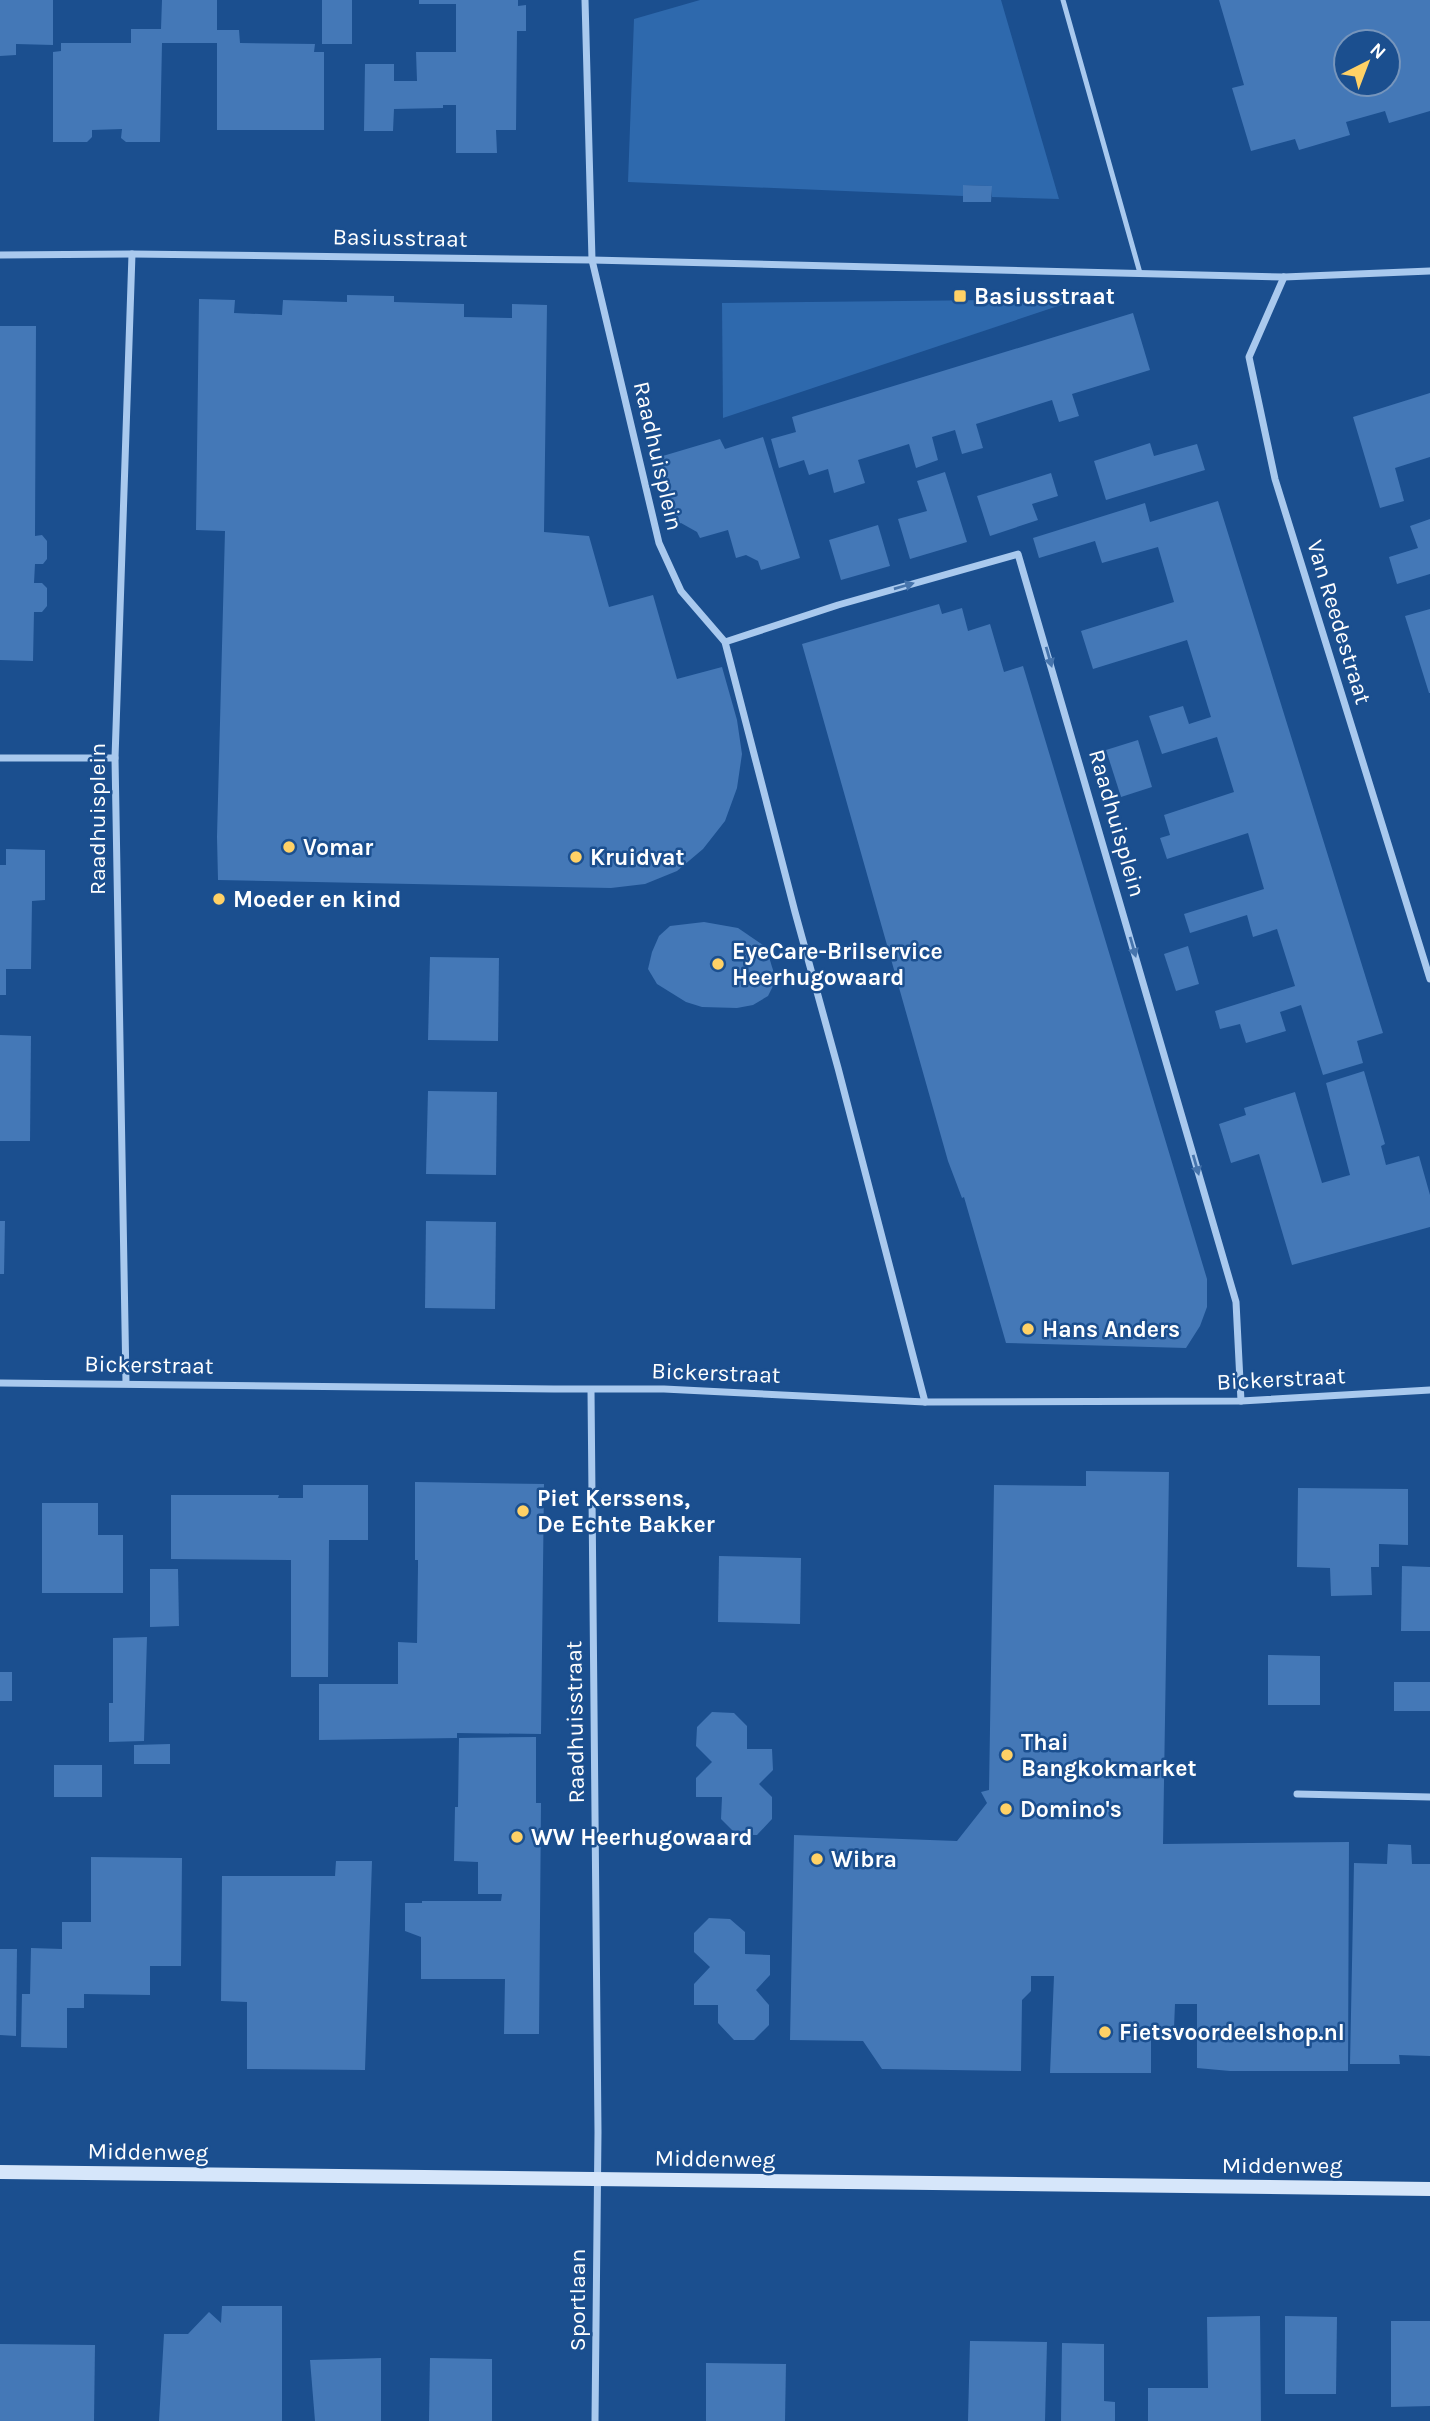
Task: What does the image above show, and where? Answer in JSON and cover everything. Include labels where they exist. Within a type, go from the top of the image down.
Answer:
[{"type":"street","name":"Raadhuisplein","points":[[585,0],[592,260],[659,543],[681,592],[725,642],[925,1402]]},
{"type":"street","name":"Raadhuisplein","points":[[125,1383],[115,758],[132,254]]},
{"type":"street","name":"Basiusstraat","points":[[0,255],[132,254],[592,260],[1284,277],[1430,271]]},
{"type":"street","name":"Van Reedestraat","points":[[1284,277],[1249,357],[1275,479],[1430,979]]},
{"type":"street","name":"Raadhuisplein","points":[[725,642],[838,605],[1018,554],[1236,1302],[1241,1401]]},
{"type":"street","points":[[0,758],[115,758]]},
{"type":"street","name":"Bickerstraat","points":[[0,1383],[591,1390],[664,1388],[925,1402],[1241,1401],[1430,1390]]},
{"type":"street","name":"Raadhuisstraat","points":[[591,1390],[597,2180]]},
{"type":"street","points":[[1297,1794],[1430,1797]]},
{"type":"street","name":"Middenweg","points":[[0,2172],[1430,2189]]},
{"type":"street","name":"Sportlaan","points":[[596,2421],[597,2180]]},
{"type":"lane","points":[[1063,0],[1140,273]]},
{"type":"shaded area","points":[[700,0],[1001,0],[1059,199],[992,197],[991,186],[964,185],[963,196],[628,182],[634,19]]},
{"type":"shaded area","points":[[1079,299],[723,418],[722,303]]},
{"type":"building","points":[[0,0],[53,0],[53,45],[16,44],[16,55],[0,56]]},
{"type":"building","points":[[162,0],[217,0],[217,30],[239,30],[240,43],[315,44],[314,52],[324,52],[324,130],[217,130],[217,43],[162,43],[160,142],[126,142],[121,138],[122,129],[92,130],[92,137],[87,142],[53,142],[53,52],[61,51],[61,43],[131,43],[131,29],[161,29]]},
{"type":"building","points":[[322,0],[352,0],[352,44],[322,44]]},
{"type":"building","points":[[419,0],[518,0],[518,6],[526,5],[526,31],[517,31],[516,130],[496,130],[497,153],[456,153],[456,105],[443,105],[443,108],[394,109],[393,131],[364,131],[365,64],[394,64],[394,81],[417,81],[416,52],[456,52],[456,4],[419,4]]},
{"type":"building","points":[[1219,0],[1430,0],[1430,111],[1389,123],[1385,111],[1346,122],[1350,135],[1299,150],[1295,139],[1251,151],[1232,88],[1244,85]]},
{"type":"building","points":[[963,185],[992,186],[991,202],[963,202]]},
{"type":"building","points":[[347,295],[394,296],[394,302],[464,304],[464,317],[512,318],[512,304],[547,305],[544,532],[589,536],[609,607],[653,595],[677,679],[722,667],[737,720],[742,754],[737,788],[725,821],[703,849],[677,871],[645,884],[611,888],[218,880],[225,531],[196,530],[199,299],[235,300],[234,313],[282,315],[283,300],[347,302]]},
{"type":"building","points":[[1133,313],[1150,370],[1072,394],[1079,416],[1059,422],[1052,400],[976,424],[983,448],[962,454],[955,430],[932,437],[938,460],[916,468],[909,444],[858,460],[865,483],[834,493],[828,469],[809,475],[804,460],[779,468],[771,439],[796,432],[792,417]]},
{"type":"building","points":[[0,326],[36,326],[35,536],[42,535],[47,541],[47,559],[43,564],[35,564],[34,583],[42,583],[47,588],[47,606],[42,612],[34,612],[33,661],[0,660]]},
{"type":"building","points":[[1430,393],[1430,457],[1395,468],[1404,501],[1380,508],[1353,417]]},
{"type":"building","points":[[763,437],[800,558],[761,570],[758,561],[746,555],[736,558],[728,530],[700,538],[697,532],[681,523],[676,525],[656,458],[720,439],[725,449]]},
{"type":"building","points":[[1150,443],[1154,456],[1197,444],[1205,470],[1106,500],[1094,461]]},
{"type":"building","points":[[945,472],[967,542],[910,559],[898,519],[927,511],[917,481]]},
{"type":"building","points":[[1051,473],[1058,496],[1032,504],[1038,520],[990,536],[977,496]]},
{"type":"building","points":[[1218,501],[1383,1033],[1357,1041],[1363,1063],[1323,1075],[1301,1005],[1280,1012],[1286,1031],[1246,1043],[1240,1024],[1220,1029],[1215,1011],[1295,986],[1277,929],[1253,937],[1247,915],[1190,933],[1184,914],[1264,889],[1248,833],[1167,859],[1160,838],[1170,835],[1164,815],[1234,792],[1217,737],[1162,754],[1149,716],[1183,706],[1189,724],[1211,717],[1187,640],[1093,669],[1081,631],[1174,602],[1158,547],[1102,563],[1095,541],[1039,558],[1033,538],[1145,503],[1150,522]]},
{"type":"building","points":[[1430,519],[1430,574],[1397,584],[1389,557],[1418,548],[1410,526]]},
{"type":"building","points":[[878,525],[890,566],[841,580],[829,540]]},
{"type":"building","points":[[939,604],[942,614],[962,608],[968,631],[990,624],[1004,672],[1023,666],[1207,1279],[1207,1307],[1200,1326],[1186,1348],[1006,1343],[964,1197],[962,1198],[948,1161],[802,644]]},
{"type":"building","points":[[1430,609],[1430,693],[1429,693],[1405,616]]},
{"type":"building","points":[[1138,740],[1152,787],[1121,797],[1106,750]]},
{"type":"building","points":[[6,849],[45,850],[45,900],[32,901],[31,969],[6,969],[6,995],[0,995],[0,865],[6,865]]},
{"type":"building","points":[[704,922],[738,928],[766,947],[776,980],[768,996],[753,1005],[737,1008],[702,1007],[686,1002],[657,984],[648,969],[659,936],[670,926]]},
{"type":"building","points":[[1188,946],[1199,984],[1176,991],[1164,954]]},
{"type":"building","points":[[430,957],[499,958],[498,1041],[428,1040]]},
{"type":"building","points":[[0,1035],[31,1036],[30,1141],[0,1141]]},
{"type":"building","points":[[1364,1071],[1385,1144],[1381,1146],[1386,1165],[1419,1156],[1430,1195],[1430,1227],[1292,1265],[1259,1154],[1231,1163],[1219,1124],[1246,1115],[1244,1108],[1295,1092],[1322,1183],[1350,1175],[1326,1083]]},
{"type":"building","points":[[428,1091],[497,1092],[496,1175],[426,1174]]},
{"type":"building","points":[[0,1221],[5,1221],[4,1274],[0,1274]]},
{"type":"building","points":[[426,1221],[496,1222],[495,1309],[425,1308]]},
{"type":"building","points":[[1086,1471],[1169,1472],[1163,1844],[1349,1842],[1348,2071],[1230,2071],[1197,2068],[1197,2004],[1175,2004],[1174,2028],[1151,2028],[1151,2073],[1050,2073],[1054,1976],[1031,1976],[1031,1991],[1022,2000],[1021,2071],[882,2069],[863,2041],[790,2040],[794,1835],[957,1841],[987,1803],[981,1792],[989,1790],[994,1485],[1086,1486]]},
{"type":"building","points":[[415,1482],[544,1484],[541,1734],[457,1733],[457,1738],[319,1740],[319,1684],[398,1684],[398,1642],[417,1643]]},
{"type":"building","points":[[303,1485],[368,1485],[368,1540],[329,1540],[328,1677],[291,1677],[291,1560],[171,1559],[171,1495],[279,1495],[278,1498],[303,1498]]},
{"type":"building","points":[[1298,1488],[1408,1489],[1408,1545],[1379,1544],[1379,1567],[1371,1567],[1372,1595],[1331,1596],[1330,1568],[1297,1567]]},
{"type":"building","points":[[42,1503],[98,1503],[98,1535],[123,1535],[123,1593],[42,1593]]},
{"type":"building","points":[[719,1556],[801,1558],[800,1624],[718,1622]]},
{"type":"building","points":[[1402,1566],[1430,1567],[1430,1631],[1401,1631]]},
{"type":"building","points":[[150,1569],[178,1569],[179,1626],[150,1627]]},
{"type":"building","points":[[147,1637],[144,1741],[109,1742],[109,1703],[113,1703],[113,1638]]},
{"type":"building","points":[[1268,1655],[1320,1656],[1320,1705],[1268,1705]]},
{"type":"building","points":[[0,1672],[12,1672],[12,1701],[0,1701]]},
{"type":"building","points":[[1394,1682],[1430,1682],[1430,1711],[1394,1711]]},
{"type":"building","points":[[712,1712],[734,1713],[747,1726],[747,1749],[772,1749],[773,1770],[759,1784],[772,1797],[772,1819],[757,1835],[737,1835],[721,1819],[722,1797],[696,1797],[696,1778],[712,1762],[696,1746],[697,1727]]},
{"type":"building","points":[[536,1737],[536,1803],[541,1803],[539,2034],[504,2034],[505,1979],[421,1979],[421,1937],[405,1931],[405,1903],[501,1901],[502,1894],[478,1894],[478,1862],[454,1861],[459,1738]]},
{"type":"building","points":[[170,1744],[170,1764],[134,1764],[134,1745]]},
{"type":"building","points":[[54,1765],[102,1765],[102,1797],[54,1797]]},
{"type":"building","points":[[1388,1844],[1411,1845],[1412,1864],[1430,1864],[1430,2056],[1399,2055],[1400,2064],[1350,2064],[1354,1863],[1387,1864]]},
{"type":"building","points":[[91,1857],[182,1858],[181,1966],[150,1966],[150,1995],[84,1994],[84,2008],[67,2008],[67,2048],[21,2047],[22,1994],[30,1994],[31,1948],[62,1949],[62,1922],[91,1922]]},
{"type":"building","points":[[336,1861],[372,1861],[365,2070],[247,2069],[247,2002],[221,2001],[222,1876],[335,1876]]},
{"type":"building","points":[[709,1918],[730,1919],[745,1932],[745,1954],[770,1955],[770,1975],[756,1990],[769,2005],[769,2025],[754,2040],[734,2040],[718,2023],[718,2005],[694,2005],[694,1984],[710,1967],[694,1952],[694,1933]]},
{"type":"building","points":[[0,1949],[17,1949],[16,2036],[0,2035]]},
{"type":"building","points":[[222,2306],[282,2306],[282,2421],[159,2421],[164,2334],[188,2334],[209,2312],[221,2323]]},
{"type":"building","points":[[1260,2316],[1261,2421],[1148,2421],[1148,2388],[1208,2388],[1207,2317]]},
{"type":"building","points":[[1285,2316],[1337,2317],[1336,2394],[1285,2394]]},
{"type":"building","points":[[1391,2321],[1430,2321],[1430,2406],[1391,2407]]},
{"type":"building","points":[[970,2341],[1047,2342],[1045,2421],[968,2421]]},
{"type":"building","points":[[1062,2343],[1104,2344],[1104,2401],[1115,2402],[1115,2421],[1061,2421]]},
{"type":"building","points":[[0,2344],[95,2345],[94,2421],[0,2421]]},
{"type":"building","points":[[381,2358],[381,2421],[315,2421],[310,2360]]},
{"type":"building","points":[[430,2358],[492,2359],[492,2421],[429,2421]]},
{"type":"building","points":[[706,2363],[786,2364],[785,2421],[706,2421]]},
{"type":"place","name":"Basiusstraat","points":[[960,296]]},
{"type":"place","name":"Vomar","points":[[289,847]]},
{"type":"place","name":"Kruidvat","points":[[576,857]]},
{"type":"place","name":"Moeder en kind","points":[[219,899]]},
{"type":"place","name":"EyeCare-Brilservice Heerhugowaard","points":[[718,964]]},
{"type":"place","name":"Hans Anders","points":[[1028,1329]]},
{"type":"place","name":"Piet Kerssens, De Echte Bakker","points":[[523,1511]]},
{"type":"place","name":"Thai Bangkokmarket","points":[[1007,1755]]},
{"type":"place","name":"Domino's","points":[[1006,1809]]},
{"type":"place","name":"WW Heerhugowaard","points":[[517,1837]]},
{"type":"place","name":"Wibra","points":[[817,1859]]},
{"type":"place","name":"Fietsvoordeelshop.nl","points":[[1105,2032]]}]
